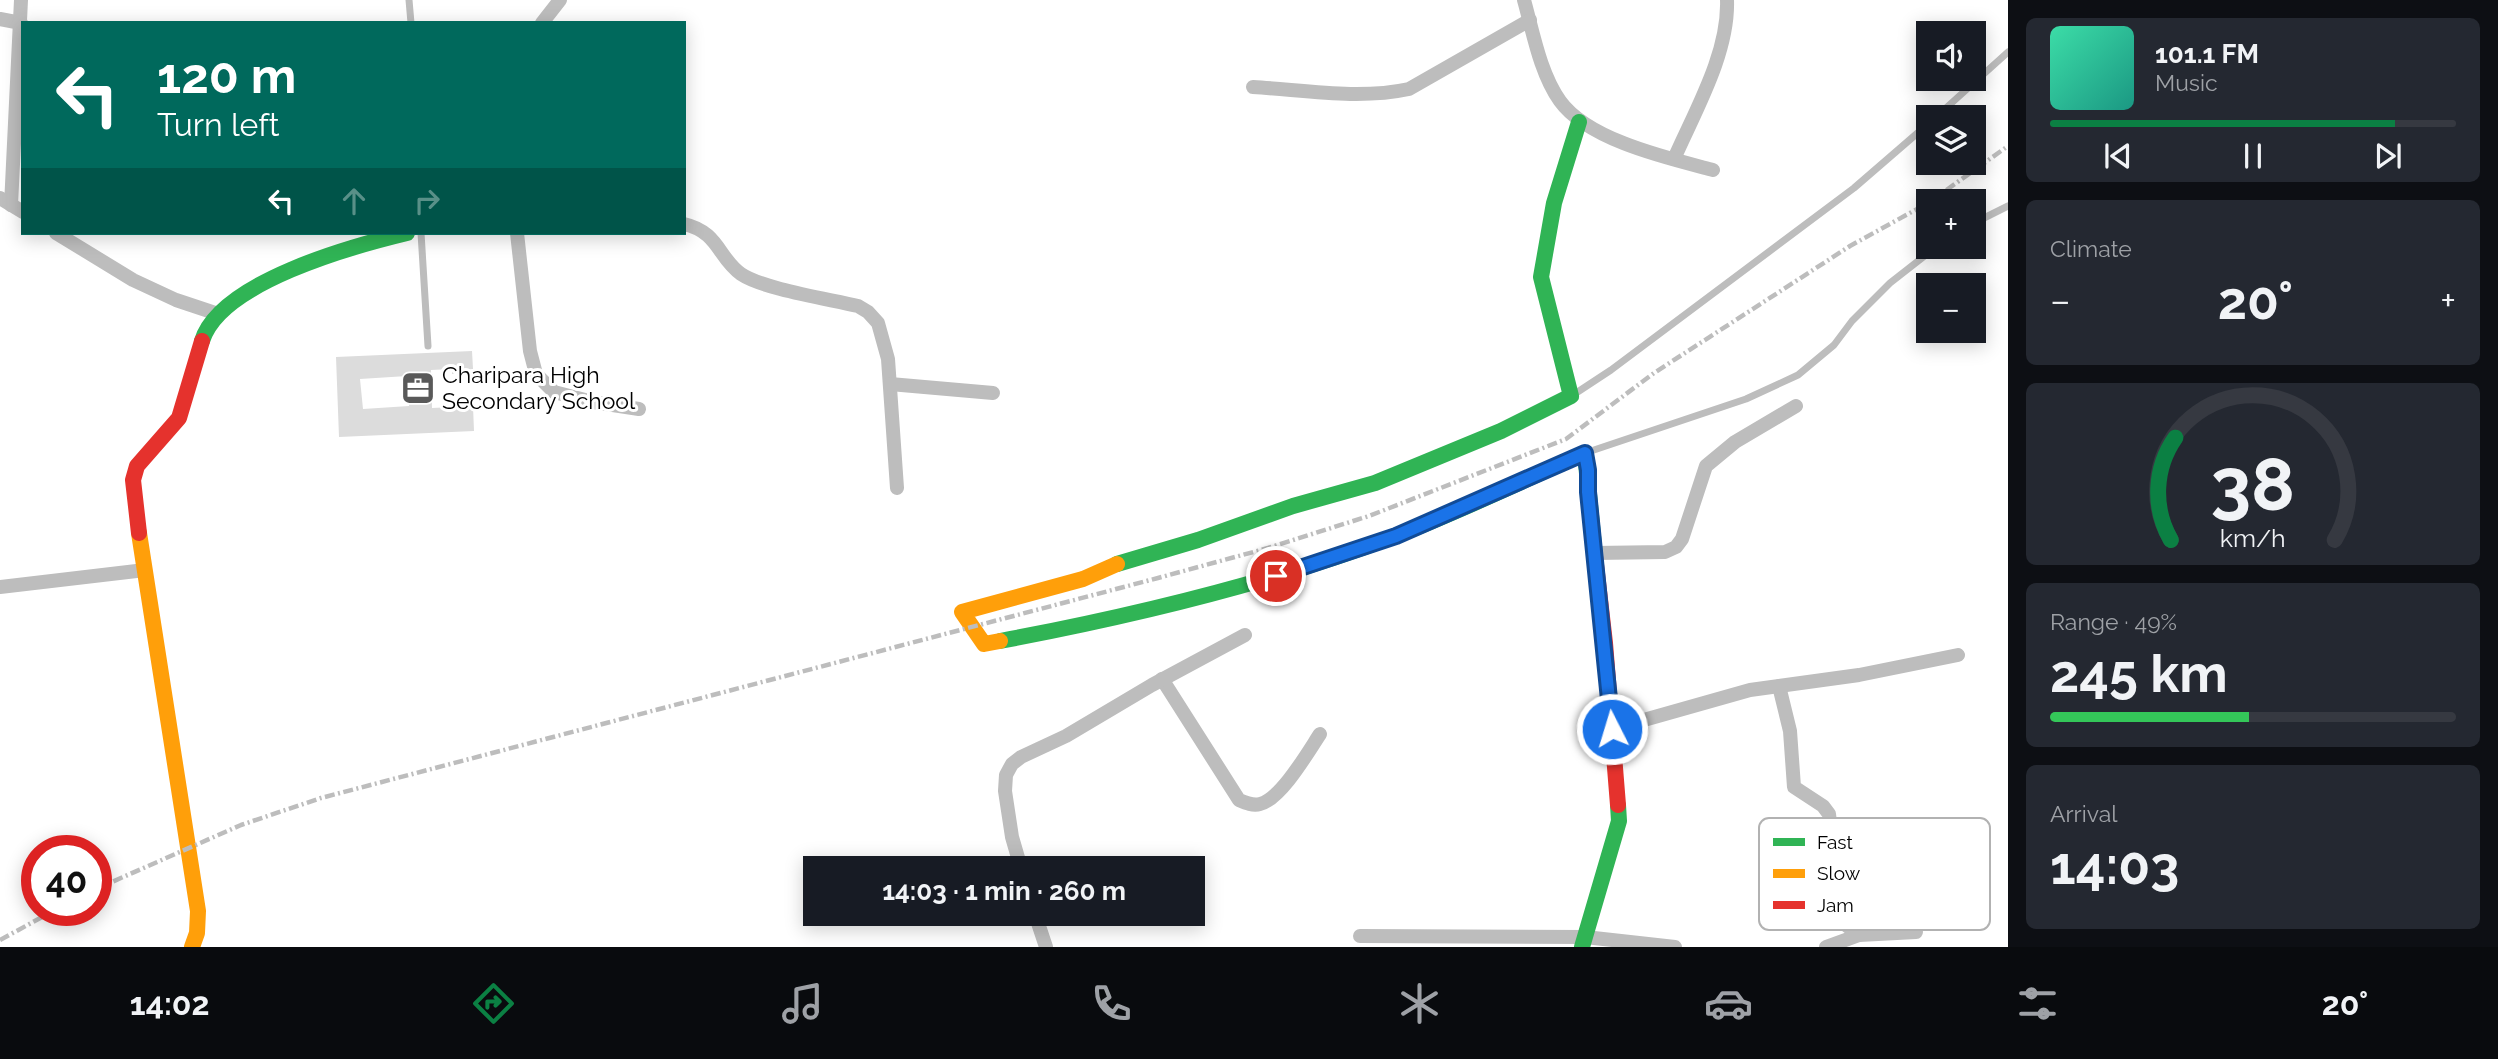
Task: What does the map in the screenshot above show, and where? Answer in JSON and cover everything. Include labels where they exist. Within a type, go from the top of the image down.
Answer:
[{"type":"street","points":[[11,205],[21,0]]},
{"type":"street","points":[[1524,0],[1550,84],[1560,101],[1579,122],[1648,152],[1713,170]]},
{"type":"street","points":[[1674,159],[1717,58],[1727,19],[1727,0]]},
{"type":"street","points":[[543,21],[552,4]]},
{"type":"street","points":[[0,19],[21,23]]},
{"type":"street","points":[[1253,87],[1387,94],[1409,89],[1530,20]]},
{"type":"street","points":[[1579,122],[1554,203],[1541,277],[1571,396],[1501,431],[1376,483],[1293,506],[1198,540],[1120,563],[1083,579],[962,612],[984,644],[1149,610],[1276,576],[1396,536],[1585,453],[1619,821],[1583,942]]},
{"type":"street","points":[[686,225],[701,230],[715,242],[739,273],[758,282],[858,306],[878,323],[888,359],[897,488]]},
{"type":"street","points":[[59,235],[133,280],[176,300],[218,314]]},
{"type":"street","points":[[192,947],[197,933],[198,911],[135,509],[133,480],[137,466],[179,418],[204,335],[218,314],[252,290],[359,239],[391,235]]},
{"type":"street","points":[[517,235],[530,351],[536,374],[554,392],[593,402],[639,409]]},
{"type":"street","points":[[890,384],[993,393]]},
{"type":"street","points":[[1595,553],[1665,552],[1676,547],[1682,539],[1706,466],[1735,442],[1796,406]]},
{"type":"street","points":[[0,587],[145,570]]},
{"type":"street","points":[[1018,856],[1005,791],[1006,775],[1012,764],[1245,635]]},
{"type":"street","points":[[1612,729],[1750,690],[1859,675],[1958,655]]},
{"type":"street","points":[[1162,679],[1239,800],[1248,804],[1260,804],[1272,799],[1320,734]]},
{"type":"street","points":[[1779,686],[1790,731],[1794,787],[1823,806],[1829,818]]},
{"type":"street","points":[[1039,926],[1046,947]]},
{"type":"street","points":[[1852,930],[1859,935]]},
{"type":"street","points":[[1826,947],[1859,935],[1916,932]]},
{"type":"street","points":[[1360,936],[1675,947]]},
{"type":"lane","points":[[409,0],[411,21]]},
{"type":"lane","points":[[1949,105],[2008,52]]},
{"type":"lane","points":[[1571,396],[1611,370],[1854,188],[1916,134]]},
{"type":"lane","points":[[1986,217],[2008,206]]},
{"type":"lane","points":[[421,235],[428,346]]},
{"type":"lane","points":[[1585,453],[1746,399],[1798,375],[1834,345],[1852,321],[1890,282],[1920,259]]},
{"type":"building","points":[[472,351],[473,369],[460,370],[460,374],[452,374],[452,369],[431,370],[432,408],[473,406],[474,431],[339,437],[336,357]],"holes":[[[407,376],[409,406],[363,409],[360,379]]]},
{"type":"railway","points":[[1948,189],[2008,146]]},
{"type":"railway","points":[[112,882],[241,825],[321,798],[1158,578],[1268,548],[1369,516],[1566,439],[1654,373],[1850,246],[1916,210]]},
{"type":"railway","points":[[0,940],[26,926]]},
{"type":"traffic: fast","points":[[1117,564],[1198,540],[1293,506],[1375,483],[1501,431],[1571,396],[1541,277],[1554,203],[1579,122]]},
{"type":"traffic: fast","points":[[202,341],[214,320],[234,301],[261,284],[323,257],[400,235]]},
{"type":"traffic: fast","points":[[1000,641],[1200,597],[1298,569],[1419,527],[1585,453],[1595,556]]},
{"type":"traffic: fast","points":[[1582,947],[1619,821],[1618,805]]},
{"type":"traffic: slow","points":[[139,533],[198,911],[197,933],[192,947]]},
{"type":"traffic: slow","points":[[1000,641],[984,644],[962,612],[1083,579],[1117,564]]},
{"type":"traffic: jam","points":[[139,533],[133,480],[137,466],[179,418],[202,341]]},
{"type":"traffic: jam","points":[[1595,556],[1618,805]]},
{"type":"place","name":"Charipara High Secondary School","points":[[418,388]]},
{"type":"route","points":[[1276,576],[1396,536],[1585,453],[1612,729]]}]
